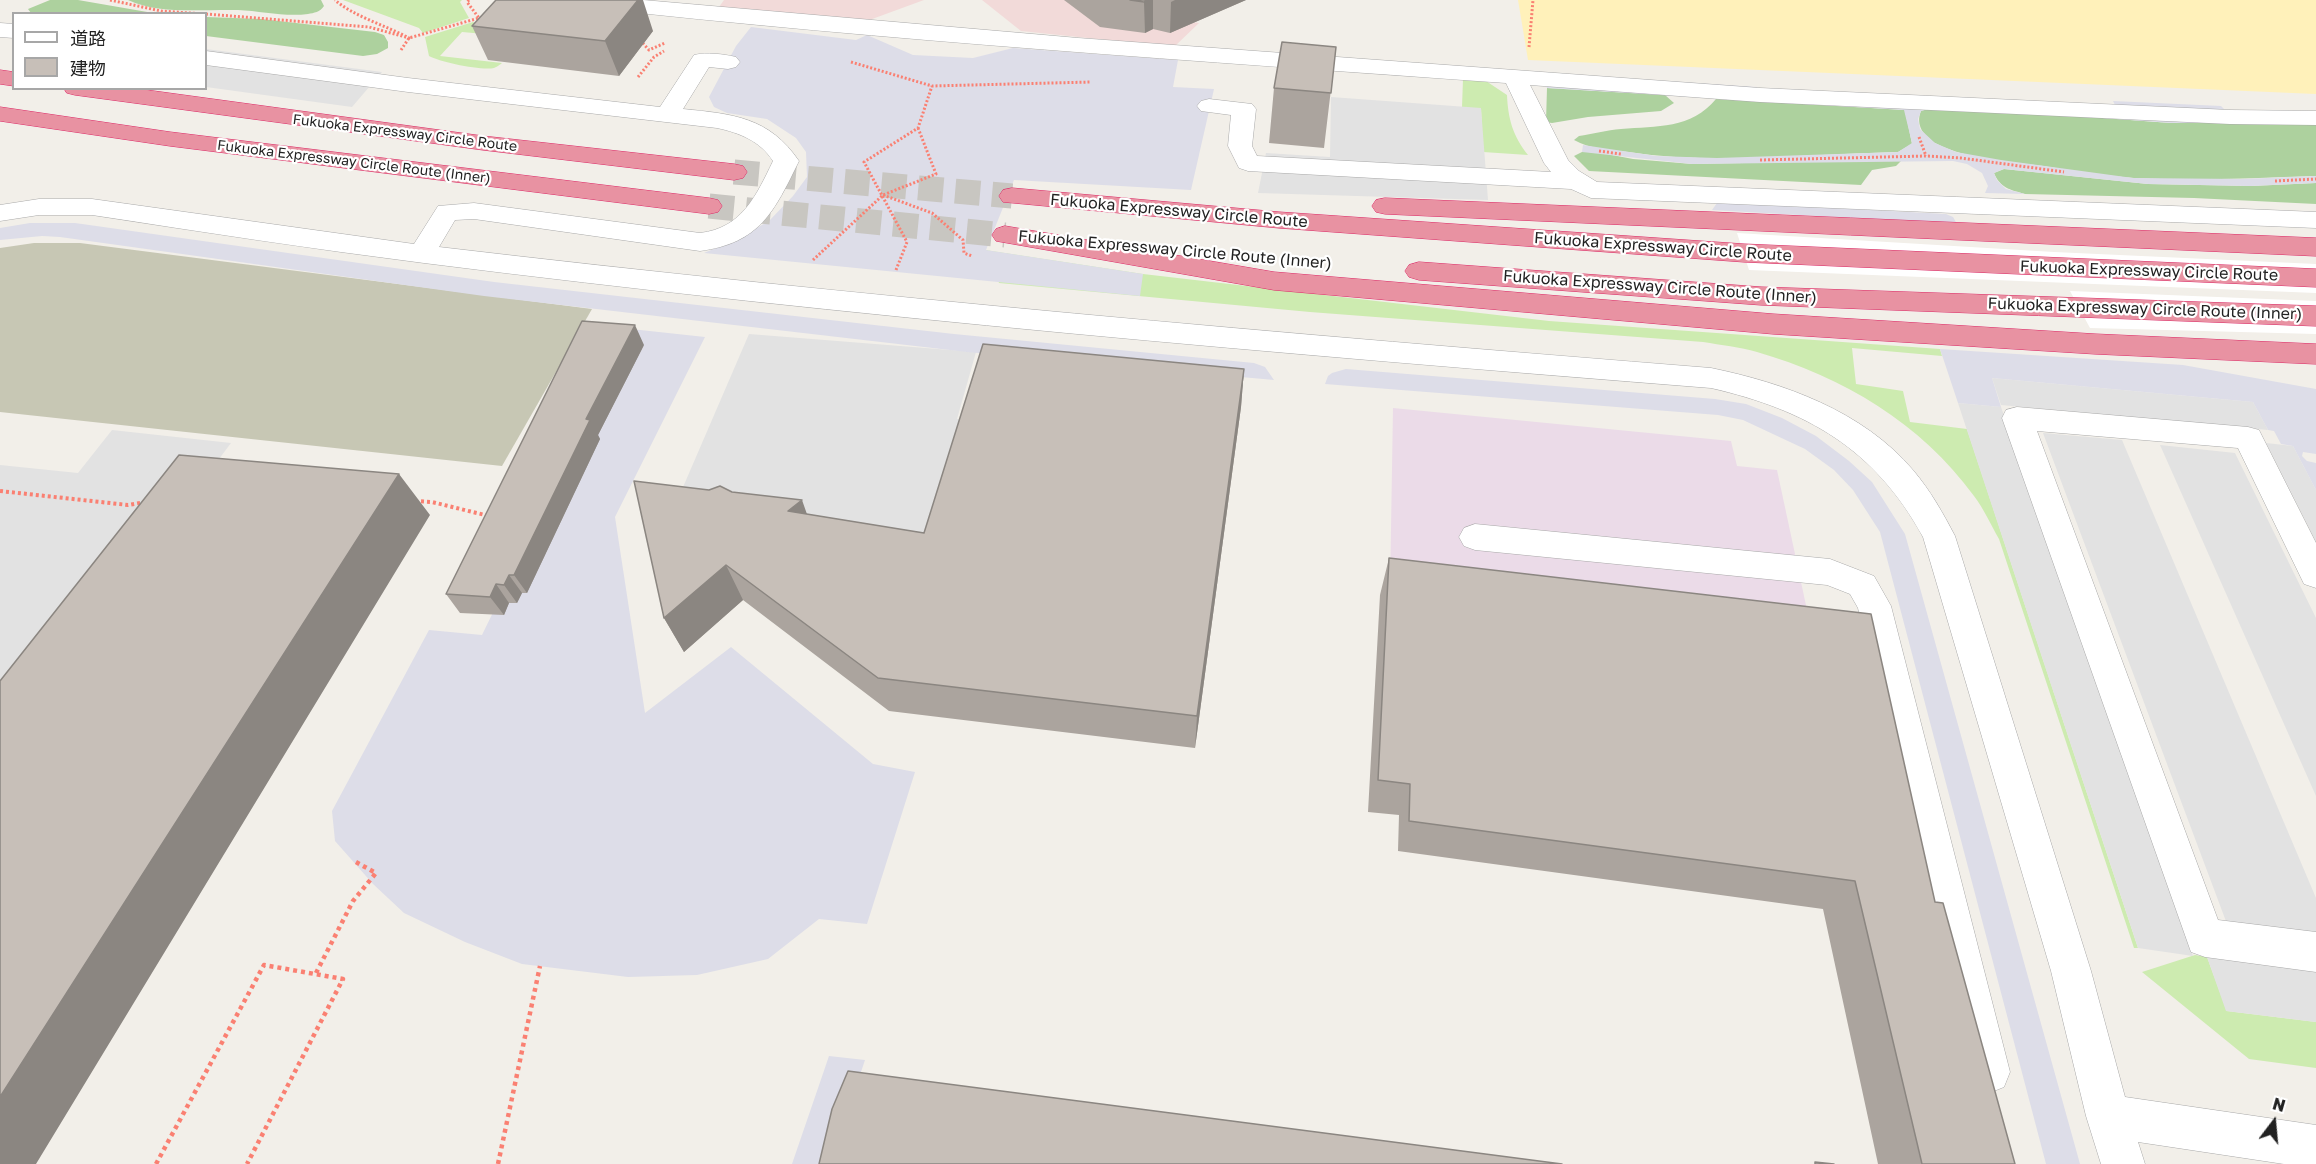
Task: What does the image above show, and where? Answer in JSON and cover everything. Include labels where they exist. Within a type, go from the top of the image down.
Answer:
[{"type":"highway","name":"Fukuoka Expressway Circle Route","points":[[90,90],[460,140],[734,172]]},
{"type":"highway","name":"Fukuoka Expressway Circle Route (Inner)","points":[[0,114],[170,139],[710,206]]},
{"type":"highway","name":"Fukuoka Expressway Circle Route","points":[[2316,247],[2045,238],[1721,220],[1293,202],[1012,196],[1280,220],[1744,253],[2316,278]]},
{"type":"highway","name":"Fukuoka Expressway Circle Route (Inner)","points":[[2182,348],[1773,324],[1274,281],[1005,235],[1276,260],[1761,296],[2316,316]]},
{"type":"highway","points":[[2182,348],[2316,354]]},
{"type":"highway","points":[[2182,348],[2316,369]]},
{"type":"street","points":[[584,0],[708,14],[955,35],[1524,78],[1900,102],[2230,117],[2316,118]]},
{"type":"street","points":[[667,115],[714,54]]},
{"type":"street","points":[[207,58],[408,85],[708,119],[742,127],[770,139],[780,148],[786,161],[772,189],[743,227],[724,238],[700,242],[474,211],[447,212],[422,253]]},
{"type":"street","points":[[1524,78],[1557,163],[1570,177],[1592,190],[2316,220]]},
{"type":"street","points":[[1209,106],[1244,109],[1240,146],[1248,163],[1577,181]]},
{"type":"street","points":[[0,213],[39,207],[92,207],[422,253],[978,315],[1301,346],[1711,378],[1749,385],[1793,400],[1870,448],[1896,472],[1921,502],[1939,536],[2071,970],[2108,1116],[2123,1164]]},
{"type":"street","points":[[2316,575],[2248,438],[2017,418],[2205,938],[2316,952]]},
{"type":"street","points":[[1475,537],[1793,567],[1830,572],[1862,585],[1874,606],[2000,1110]]},
{"type":"street","points":[[2108,1116],[2316,1147]]},
{"type":"path","points":[[110,0],[176,12]]},
{"type":"path","points":[[335,0],[343,7],[386,25],[409,38]]},
{"type":"path","points":[[469,0],[467,2],[479,18],[487,24]]},
{"type":"path","points":[[1524,78],[1528,60],[1533,0]]},
{"type":"path","points":[[207,14],[369,27],[409,38],[479,18]]},
{"type":"path","points":[[398,55],[409,38]]},
{"type":"path","points":[[896,273],[907,242],[884,195],[864,162],[918,128],[932,86]]},
{"type":"path","points":[[809,264],[884,195],[936,174],[918,128]]},
{"type":"path","points":[[1548,141],[1628,155]]},
{"type":"path","points":[[1753,160],[1926,156],[1961,158],[2071,173]]},
{"type":"path","points":[[2269,181],[2316,179]]},
{"type":"path","points":[[884,195],[932,213]]},
{"type":"path","points":[[0,491],[128,505],[152,502]]},
{"type":"path","points":[[412,501],[432,502],[490,516]]},
{"type":"path","points":[[316,973],[353,901],[376,873],[354,861]]},
{"type":"path","points":[[156,1164],[264,965],[343,979],[247,1164]]},
{"type":"path","points":[[498,1164],[540,966]]},
{"type":"shaded area","points":[[724,0],[924,0],[864,22],[719,7]]},
{"type":"shaded area","points":[[982,0],[1154,0],[1179,20],[1199,23],[1174,47],[1021,31]]},
{"type":"shaded area","points":[[751,27],[856,40],[867,35],[913,55],[973,58],[1013,48],[1178,60],[1173,87],[1214,89],[1191,190],[1014,180],[986,250],[1143,274],[1140,296],[704,253],[737,239],[769,221],[793,196],[807,177],[806,152],[796,138],[767,119],[727,113],[714,107],[709,97],[736,46]]},
{"type":"shaded area","points":[[207,49],[382,72],[352,107],[207,87]]},
{"type":"shaded area","points":[[1545,73],[1757,87],[1757,89],[2115,105],[2113,101],[2221,106],[2225,110],[2316,123],[2171,123],[2007,111],[1928,109],[1921,111],[1918,119],[1920,129],[1935,143],[1956,152],[2001,160],[2133,178],[2242,179],[2316,176],[2316,183],[2251,186],[2148,184],[2004,169],[1994,173],[1997,180],[2006,189],[2025,194],[1985,193],[1988,186],[1982,173],[1967,164],[1953,161],[1692,164],[1582,152],[1583,145],[1656,156],[1717,158],[1898,152],[1912,143],[1904,110],[1547,88]]},
{"type":"shaded area","points":[[1331,97],[1481,108],[1488,200],[1258,193],[1266,153],[1330,157]]},
{"type":"shaded area","points":[[1717,203],[1946,214],[1953,217],[1957,224],[1712,210]]},
{"type":"shaded area","points":[[30,223],[75,223],[494,282],[954,334],[1254,363],[1265,367],[1274,380],[967,352],[484,296],[60,237],[42,236],[0,240],[0,228]]},
{"type":"shaded area","points":[[34,243],[80,243],[592,309],[502,466],[0,412],[0,248]]},
{"type":"shaded area","points":[[631,329],[705,337],[615,517],[645,713],[731,647],[873,764],[915,772],[867,924],[819,919],[768,959],[697,975],[628,977],[522,964],[465,942],[404,913],[373,884],[335,841],[332,811],[429,630],[482,635]]},
{"type":"shaded area","points":[[749,334],[976,352],[957,419],[976,420],[944,536],[674,508]]},
{"type":"shaded area","points":[[1940,349],[2183,365],[2316,389],[2316,454],[2303,452],[2302,456],[2307,461],[2316,463],[2316,490],[2293,446],[2281,444],[2274,431],[2268,430],[2253,402],[1992,378],[2001,407],[1958,403]]},
{"type":"shaded area","points":[[1346,369],[1715,399],[1746,404],[1782,418],[1816,436],[1872,482],[1905,534],[2080,1164],[2046,1164],[1880,532],[1853,490],[1834,470],[1805,449],[1743,420],[1718,415],[1325,384],[1332,373]]},
{"type":"shaded area","points":[[1992,378],[2253,402],[2268,430],[2001,405]]},
{"type":"shaded area","points":[[1958,403],[2001,407],[2193,956],[2138,948]]},
{"type":"shaded area","points":[[1393,408],[1731,441],[1737,466],[1777,470],[1813,638],[1390,590]]},
{"type":"shaded area","points":[[112,430],[231,443],[0,751],[0,465],[78,473]]},
{"type":"shaded area","points":[[2043,433],[2122,440],[2316,898],[2316,935],[2227,924]]},
{"type":"shaded area","points":[[2266,443],[2293,446],[2316,490],[2316,542]]},
{"type":"shaded area","points":[[2160,445],[2235,453],[2316,618],[2316,796]]},
{"type":"shaded area","points":[[2207,957],[2316,971],[2316,1022],[2226,1011]]},
{"type":"shaded area","points":[[829,1056],[865,1060],[842,1129],[835,1164],[792,1164]]},
{"type":"green space","points":[[50,0],[78,0],[147,12],[30,12],[28,9]]},
{"type":"green space","points":[[128,0],[321,0],[324,6],[315,13],[291,15],[238,10],[154,8]]},
{"type":"green space","points":[[343,0],[462,0],[460,2],[469,18],[423,33],[419,28]]},
{"type":"green space","points":[[207,17],[261,19],[375,32],[384,35],[388,48],[377,54],[363,56],[207,36]]},
{"type":"green space","points":[[473,22],[496,35],[462,32],[440,56],[501,64],[488,69],[451,63],[429,56],[425,37]]},
{"type":"green space","points":[[1463,79],[1486,81],[1507,95],[1512,127],[1528,155],[1483,152],[1481,109],[1462,107]]},
{"type":"green space","points":[[1547,88],[1665,95],[1674,103],[1661,111],[1588,117],[1552,123],[1546,122]]},
{"type":"green space","points":[[1716,99],[1905,110],[1912,144],[1898,152],[1762,158],[1694,158],[1614,151],[1574,140],[1579,136],[1605,131],[1660,126],[1684,121],[1696,116]]},
{"type":"green space","points":[[1928,109],[2007,111],[2171,123],[2316,123],[2316,176],[2134,178],[1989,159],[1949,149],[1928,138],[1920,126],[1919,116],[1921,111]]},
{"type":"green space","points":[[1591,151],[1633,159],[1692,164],[1902,160],[1896,166],[1872,170],[1861,185],[1589,171],[1574,156]]},
{"type":"green space","points":[[2004,169],[2148,184],[2251,186],[2316,183],[2316,204],[2194,198],[2025,194],[2011,190],[1999,182],[1994,173]]},
{"type":"green space","points":[[985,250],[1143,274],[1549,321],[1940,349],[1942,356],[1852,348],[1856,384],[1903,391],[1910,422],[1967,429],[2138,948],[2134,948],[1999,539],[1978,501],[1953,470],[1930,446],[1878,406],[1849,389],[1789,362],[1737,347],[1703,342],[1310,312],[999,283]]},
{"type":"green space","points":[[2195,955],[2207,957],[2227,1011],[2316,1022],[2316,1068],[2249,1059],[2142,972]]},
{"type":"sand","points":[[1518,0],[2316,0],[2316,94],[1528,60]]},
{"type":"pier","points":[[1737,233],[2054,252],[2316,264],[2316,293],[1749,270]]},
{"type":"pier","points":[[2070,291],[2316,301],[2316,334],[2090,328]]},
{"type":"building","points":[[496,0],[638,0],[605,41],[472,26]]},
{"type":"building","points":[[1282,42],[1336,47],[1331,93],[1274,88]]},
{"type":"building","points":[[582,321],[635,325],[586,419],[590,420],[514,575],[509,575],[504,585],[496,584],[490,597],[446,594]]},
{"type":"building","points":[[983,344],[1244,369],[1197,716],[878,678],[726,565],[664,618],[634,481],[709,490],[720,486],[732,492],[802,500],[788,511],[924,533]]},
{"type":"building","points":[[179,455],[399,474],[0,1097],[0,681]]},
{"type":"building","points":[[1389,558],[1871,614],[1935,902],[1943,903],[2015,1164],[1922,1164],[1855,881],[1409,821],[1410,784],[1378,780]]},
{"type":"building","points":[[848,1071],[1562,1164],[819,1164],[832,1109]]},
{"type":"tunnel","points":[[734,172],[1012,196]]},
{"type":"tunnel","points":[[709,206],[1005,235]]}]
